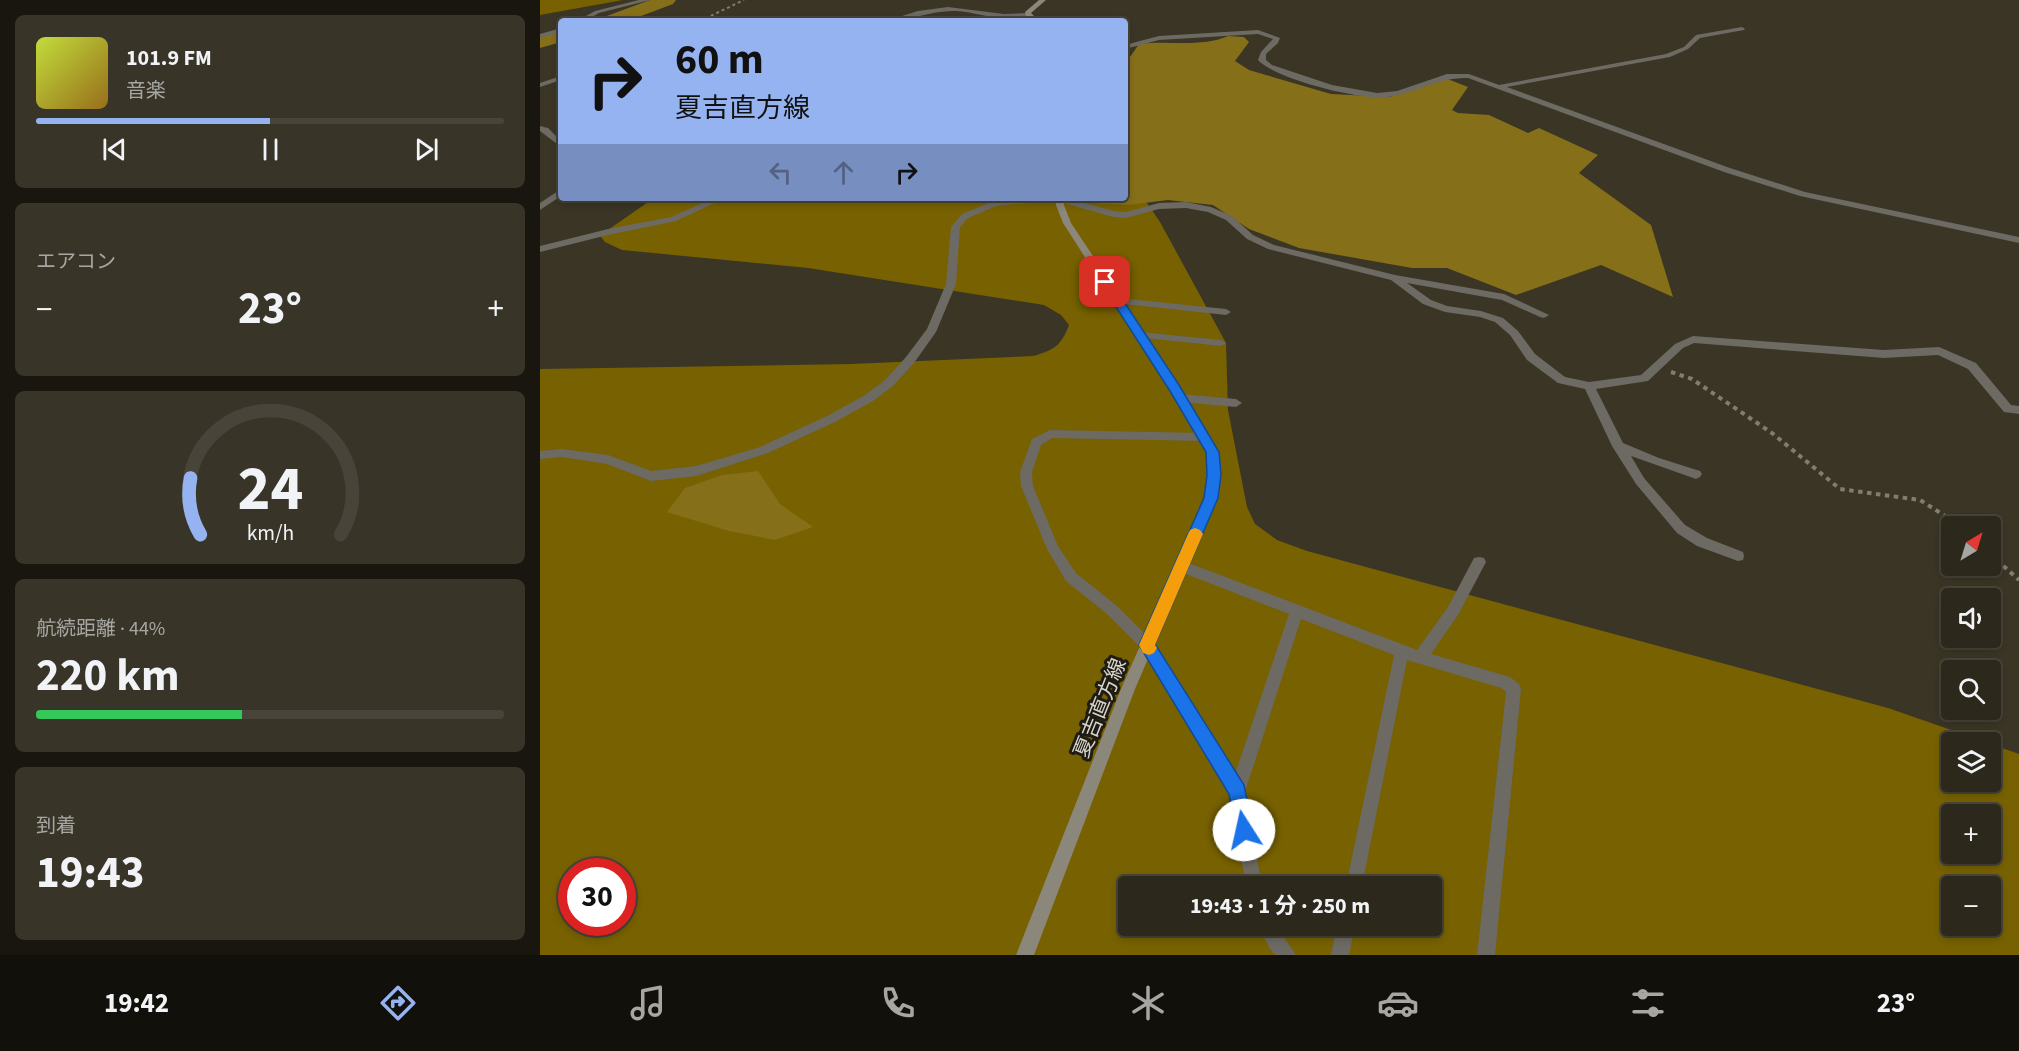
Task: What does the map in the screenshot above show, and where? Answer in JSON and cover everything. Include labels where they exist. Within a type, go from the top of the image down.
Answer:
[{"type":"main road","points":[[1032,18],[1028,12],[1043,0]]},
{"type":"main road","name":"夏吉直方線","points":[[1025,955],[1147,645],[1211,498],[1214,475],[1213,452],[1181,398],[1067,224],[1060,201]]},
{"type":"street","points":[[586,18],[597,12],[647,0]]},
{"type":"street","points":[[898,18],[934,9],[965,9],[999,18]]},
{"type":"street","points":[[1015,18],[1028,15]]},
{"type":"street","points":[[1501,87],[1668,56],[1686,48],[1698,36],[1742,28]]},
{"type":"street","points":[[540,36],[558,31]]},
{"type":"street","points":[[1128,46],[1159,38],[1258,32],[1277,38],[1276,42],[1263,53],[1262,60],[1269,68],[1338,89],[1389,95],[1442,76],[1455,74],[1469,76],[1737,173],[1803,194],[2019,240]]},
{"type":"street","points":[[540,85],[558,79]]},
{"type":"street","points":[[540,128],[558,143]]},
{"type":"street","points":[[540,207],[558,194]]},
{"type":"street","points":[[540,249],[673,219],[715,201]]},
{"type":"street","points":[[540,455],[562,453],[608,460],[651,476],[696,471],[764,450],[850,409],[889,383],[910,360],[932,330],[951,284],[956,227],[965,216],[997,201]]},
{"type":"street","points":[[1068,201],[1120,214],[1177,205],[1211,210],[1229,218],[1250,237],[1271,247],[1303,253],[1395,278],[1504,297],[1544,315]]},
{"type":"street","points":[[1395,278],[1436,306],[1481,314],[1499,321],[1514,333],[1531,357],[1562,380],[1589,386],[1644,378],[1679,346],[1694,339],[1884,354],[1939,351],[1972,366],[2008,409],[2019,410]]},
{"type":"street","points":[[1118,301],[1226,312]]},
{"type":"street","points":[[1140,335],[1221,343]]},
{"type":"street","points":[[1589,386],[1618,446],[1640,481],[1681,529],[1702,542],[1738,556]]},
{"type":"street","points":[[1181,398],[1236,403]]},
{"type":"street","points":[[1204,437],[1050,434],[1036,442],[1026,472],[1027,486],[1053,549],[1071,577],[1112,610],[1147,645],[1237,792],[1252,876]]},
{"type":"street","points":[[1618,446],[1696,474]]},
{"type":"street","points":[[1420,658],[1453,610],[1479,562]]},
{"type":"street","points":[[1181,566],[1402,652],[1505,682],[1514,689],[1486,955]]},
{"type":"street","points":[[1237,792],[1296,611]]},
{"type":"street","points":[[1356,876],[1402,652]]},
{"type":"street","points":[[1272,936],[1287,955]]},
{"type":"street","points":[[1340,955],[1344,936]]},
{"type":"path","points":[[706,18],[744,0]]},
{"type":"path","points":[[1656,367],[1692,379],[1772,433],[1840,489],[1920,500],[1945,516]]},
{"type":"path","points":[[2001,564],[2019,580]]},
{"type":"shaded area","points":[[540,0],[623,0],[540,15]]},
{"type":"shaded area","points":[[1228,36],[1244,37],[1249,42],[1235,61],[1249,70],[1331,94],[1390,97],[1421,84],[1445,78],[1468,87],[1452,110],[1458,113],[1489,115],[1528,133],[1539,128],[1598,155],[1579,173],[1651,225],[1673,297],[1601,265],[1516,295],[1447,268],[1412,268],[1299,248],[1249,229],[1213,205],[1168,200],[1128,205],[1088,201],[1128,201],[1128,60],[1139,44],[1196,43]]},
{"type":"shaded area","points":[[1128,175],[1160,222],[1226,343],[1228,410],[1247,507],[1255,524],[1277,540],[1307,551],[1888,708],[1957,732],[1941,732],[1941,792],[2001,792],[2001,748],[2019,754],[2019,955],[540,955],[540,369],[851,364],[1033,356],[1056,346],[1069,325],[1061,315],[1044,305],[808,268],[622,250],[605,242],[601,237],[602,234],[650,201],[1128,201]]},
{"type":"shaded area","points":[[758,471],[780,504],[813,527],[775,540],[729,531],[667,512],[685,488],[722,475]]},
{"type":"waterway","points":[[619,18],[667,0]]},
{"type":"waterway","points":[[540,42],[558,37]]},
{"type":"slow traffic","points":[[1149,648],[1147,645],[1195,534]]},
{"type":"route","points":[[1105,282],[1175,388],[1213,452],[1214,475],[1211,498],[1147,645],[1237,792],[1244,830]]}]
